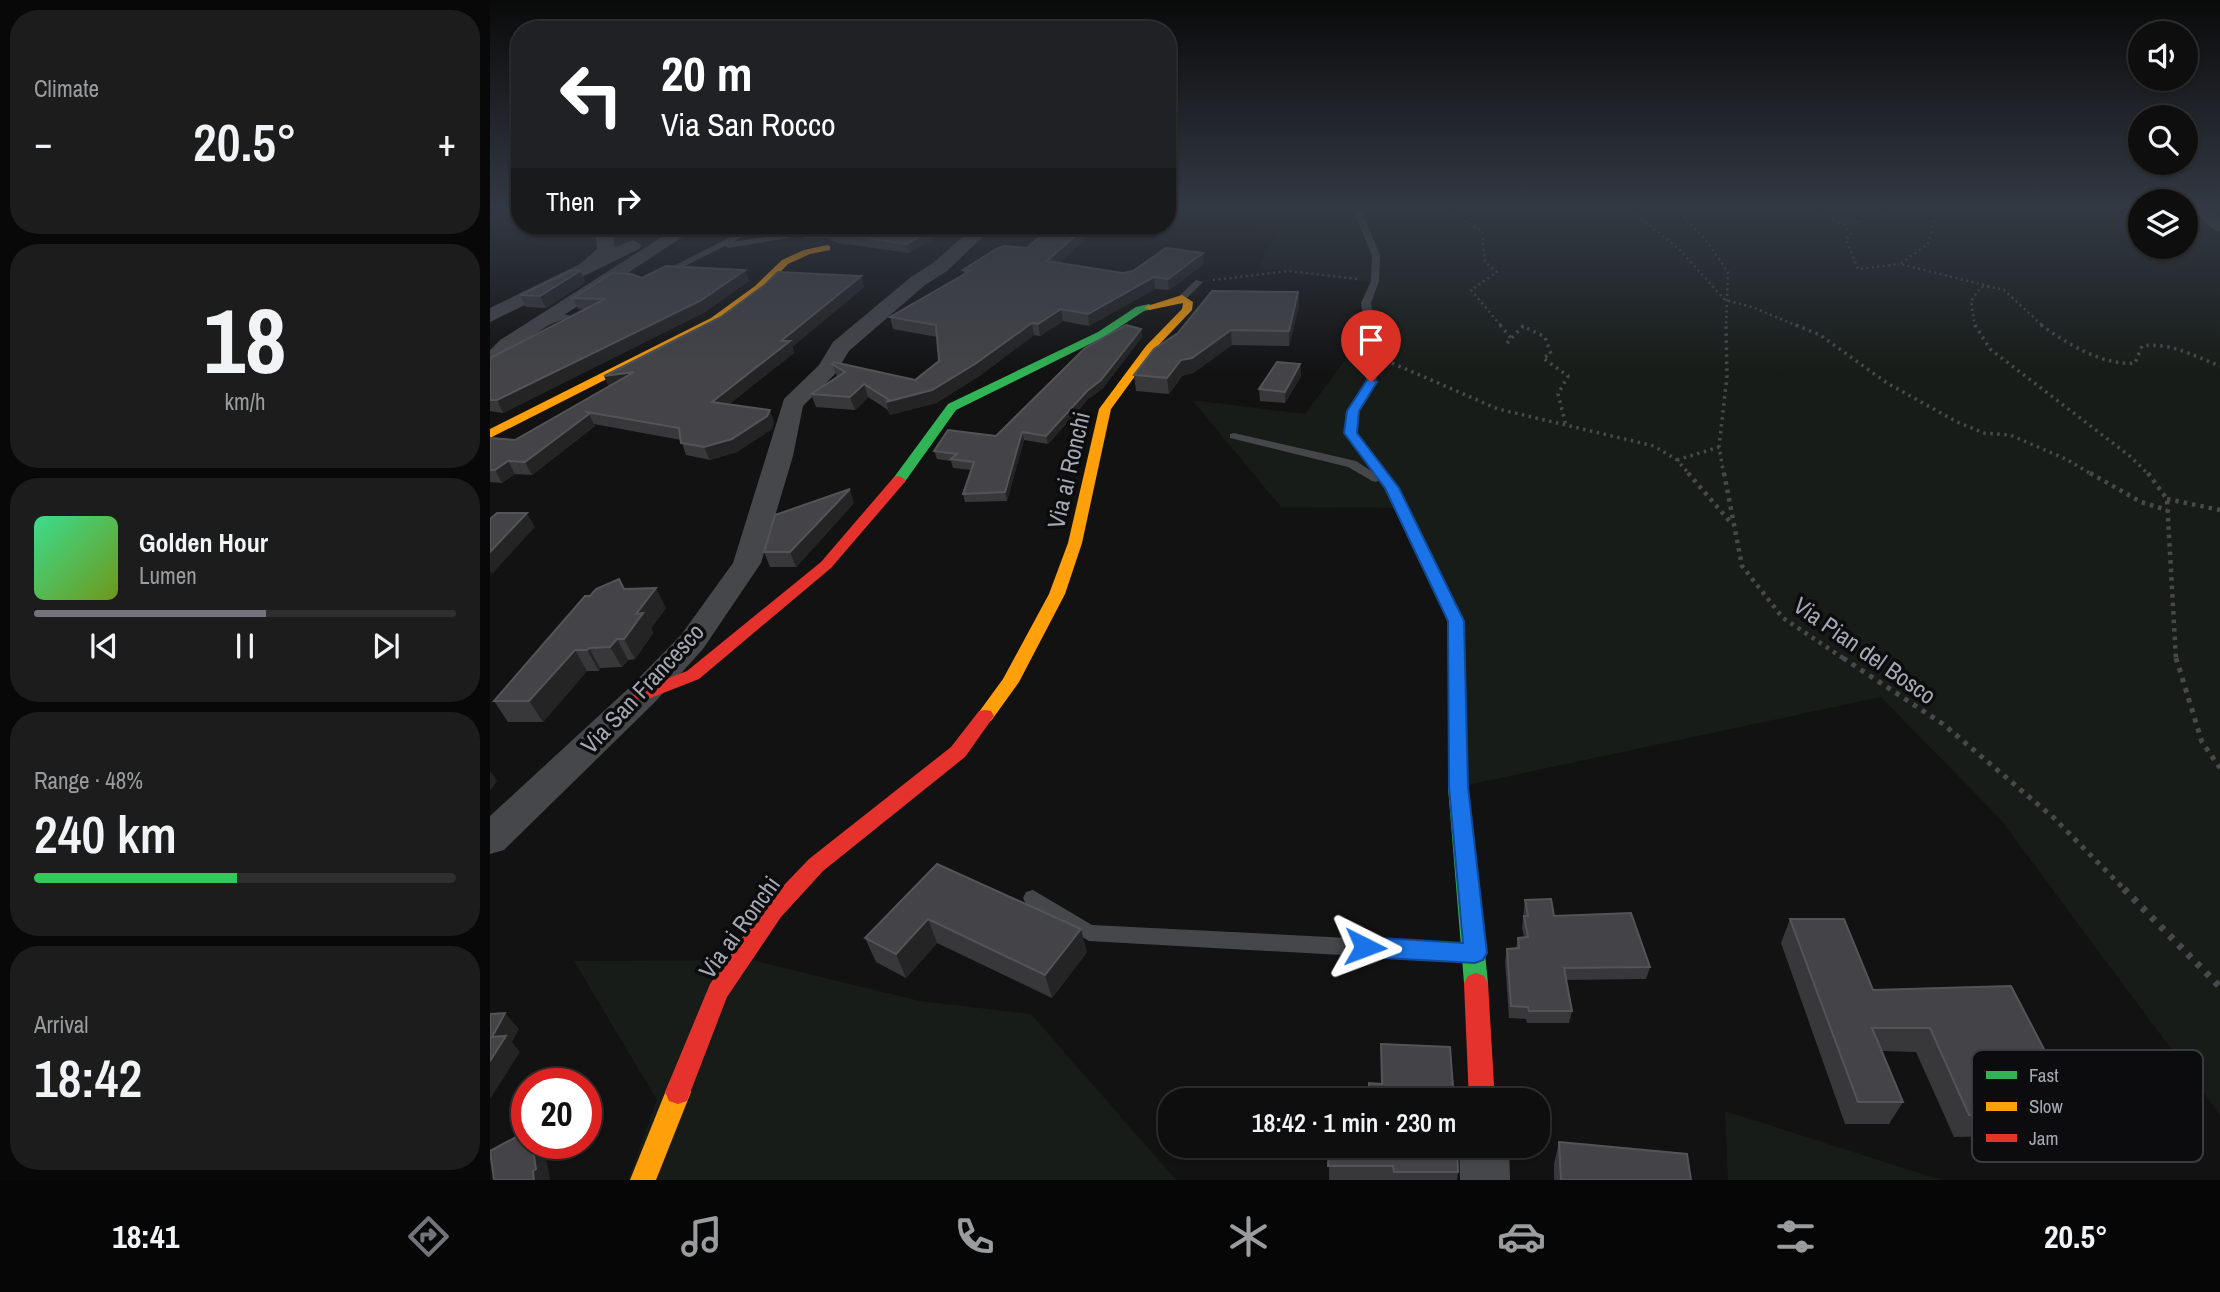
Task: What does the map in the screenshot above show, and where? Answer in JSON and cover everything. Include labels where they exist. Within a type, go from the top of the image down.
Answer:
[{"type":"street","points":[[587,266],[590,263]]},
{"type":"street","points":[[490,316],[593,263]]},
{"type":"street","points":[[490,363],[508,344],[632,263]]},
{"type":"street","points":[[490,434],[715,320],[759,288],[784,263]]},
{"type":"street","name":"Via San Francesco","points":[[490,839],[642,695],[692,642],[747,563],[780,456],[792,404],[828,369],[841,347],[918,281],[944,263]]},
{"type":"street","points":[[642,695],[693,675],[826,565],[919,456],[937,425],[952,407],[1102,334],[1140,309],[1182,298]]},
{"type":"street","name":"Via ai Ronchi","points":[[643,1180],[718,991],[774,911],[816,865],[958,752],[1010,682],[1062,581],[1074,543],[1105,409],[1150,348],[1187,310],[1188,302],[1182,298]]},
{"type":"street","points":[[1374,465],[1392,488],[1456,621],[1458,787],[1475,953],[1481,1088]]},
{"type":"street","points":[[1484,1158],[1485,1180]]},
{"type":"lane","points":[[654,278],[684,263]]},
{"type":"lane","points":[[1374,465],[1351,433],[1353,411],[1371,382],[1374,355],[1366,303],[1375,281],[1376,263]]},
{"type":"lane","points":[[1182,298],[1199,282]]},
{"type":"lane","points":[[530,329],[566,316]]},
{"type":"lane","points":[[1234,436],[1352,464],[1392,488]]},
{"type":"lane","points":[[1033,898],[1089,933],[1475,953]]},
{"type":"path","points":[[1486,263],[1497,272],[1471,290],[1511,338]]},
{"type":"path","points":[[1692,263],[1725,300],[1752,307],[1820,335],[1887,383],[1957,422],[1984,433],[2010,435],[2066,459],[2141,502],[2167,510]]},
{"type":"path","name":"Via Pian del Bosco","points":[[1722,263],[1728,272],[1725,300],[1727,376],[1719,447],[1742,566],[1783,618],[1942,724],[2054,818],[2220,987]]},
{"type":"path","points":[[1856,263],[1858,268],[1900,264],[1991,287],[2013,296],[2042,326],[2120,365],[2135,363],[2142,346],[2149,344],[2177,349],[2220,366]]},
{"type":"path","points":[[1199,282],[1289,271],[1375,281]]},
{"type":"path","points":[[1991,287],[1981,287],[1973,294],[1970,311],[1979,337],[2012,366],[2131,457],[2149,474],[2167,499],[2176,662],[2202,742],[2220,768]]},
{"type":"path","points":[[1507,343],[1523,326],[1545,337],[1551,354],[1543,358],[1568,376],[1558,394],[1566,426]]},
{"type":"path","points":[[1374,355],[1497,408],[1654,446],[1677,460],[1732,525]]},
{"type":"path","points":[[1677,460],[1719,447]]},
{"type":"path","points":[[2167,499],[2220,510]]},
{"type":"shaded area","points":[[1261,263],[2220,263],[2220,1115],[2203,1092],[2203,1050],[2172,1050],[2001,820],[1881,697],[1458,787],[1456,621],[1400,508],[1281,507],[1192,400],[1305,414],[1352,351],[1376,283],[1259,268]]},
{"type":"shaded area","points":[[752,960],[920,1001],[1031,1014],[1176,1180],[628,1180],[657,1100],[574,961]]},
{"type":"shaded area","points":[[1725,1111],[1941,1180],[1728,1180]]},
{"type":"building","points":[[974,263],[1060,263],[1122,273],[1133,271],[1144,263],[1189,263],[1168,279],[1154,277],[1088,314],[1061,309],[1038,324],[1032,323],[975,364],[932,390],[886,402],[889,400],[864,384],[850,397],[811,394],[845,372],[832,364],[834,362],[915,380],[939,361],[936,325],[890,317],[970,271],[963,270]]},
{"type":"building","points":[[666,266],[745,270],[700,301],[497,400],[490,400],[490,358],[605,299],[573,298],[612,273],[631,274],[642,278]]},
{"type":"building","points":[[572,270],[580,271],[540,296],[520,295]]},
{"type":"building","points":[[778,272],[861,276],[781,341],[790,341],[712,402],[770,410],[767,416],[732,439],[704,447],[681,443],[679,428],[587,412],[589,414],[525,462],[508,461],[495,470],[490,470],[490,438],[515,440],[634,372],[604,376],[721,317]]},
{"type":"building","points":[[1212,291],[1298,292],[1289,331],[1231,330],[1192,358],[1181,360],[1167,378],[1134,375],[1154,349],[1178,333]]},
{"type":"building","points":[[1126,325],[1141,329],[1101,380],[1087,391],[1046,436],[1022,432],[1005,492],[963,494],[974,462],[951,459],[957,454],[934,451],[948,430],[996,436],[1085,348]]},
{"type":"building","points":[[1277,362],[1300,364],[1285,392],[1259,389]]},
{"type":"building","points":[[850,489],[790,552],[764,552],[775,515]]},
{"type":"building","points":[[497,513],[527,513],[490,552],[490,519]]},
{"type":"building","points":[[619,579],[624,589],[656,588],[636,614],[643,613],[624,639],[617,639],[610,647],[575,650],[529,701],[494,701],[585,596],[590,596],[596,589]]},
{"type":"building","points":[[937,864],[1081,929],[1045,975],[928,919],[896,954],[865,938]]},
{"type":"building","points":[[1551,899],[1554,916],[1631,913],[1650,967],[1564,968],[1572,1011],[1529,1011],[1528,1007],[1511,1006],[1507,949],[1519,948],[1518,938],[1528,937],[1524,916],[1528,916],[1525,900]]},
{"type":"building","points":[[1790,919],[1844,919],[1873,990],[2011,986],[2044,1050],[1972,1050],[1972,1115],[1969,1115],[1930,1028],[1872,1028],[1903,1102],[1858,1102]]},
{"type":"building","points":[[505,1013],[492,1037],[506,1036],[490,1061],[490,1014]]},
{"type":"building","points":[[1381,1044],[1450,1047],[1453,1088],[1369,1088],[1369,1083],[1382,1084]]},
{"type":"building","points":[[511,1140],[511,1159],[534,1159],[534,1180],[494,1180],[490,1151]]},
{"type":"building","points":[[1559,1142],[1687,1154],[1691,1180],[1561,1180]]},
{"type":"building","points":[[1328,1158],[1457,1158],[1458,1172],[1394,1172],[1393,1166],[1328,1166]]},
{"type":"traffic: fast","points":[[899,480],[952,407],[1102,334],[1140,309],[1149,307]]},
{"type":"traffic: fast","points":[[1374,465],[1392,488],[1456,621],[1458,787],[1476,983]]},
{"type":"traffic: slow","points":[[490,434],[715,320],[759,288],[784,263]]},
{"type":"traffic: slow","points":[[985,716],[1010,682],[1057,594],[1075,543],[1105,409],[1150,348],[1187,310],[1188,302],[1182,298],[1149,307]]},
{"type":"traffic: slow","points":[[643,1180],[678,1092]]},
{"type":"traffic: jam","points":[[642,695],[693,675],[826,565],[899,480]]},
{"type":"traffic: jam","points":[[678,1092],[718,991],[773,911],[816,865],[958,752],[985,716]]},
{"type":"traffic: jam","points":[[1476,983],[1481,1088]]},
{"type":"route","points":[[1365,947],[1475,953],[1458,787],[1456,621],[1399,508],[1392,488],[1351,433],[1353,411],[1371,382]]}]
